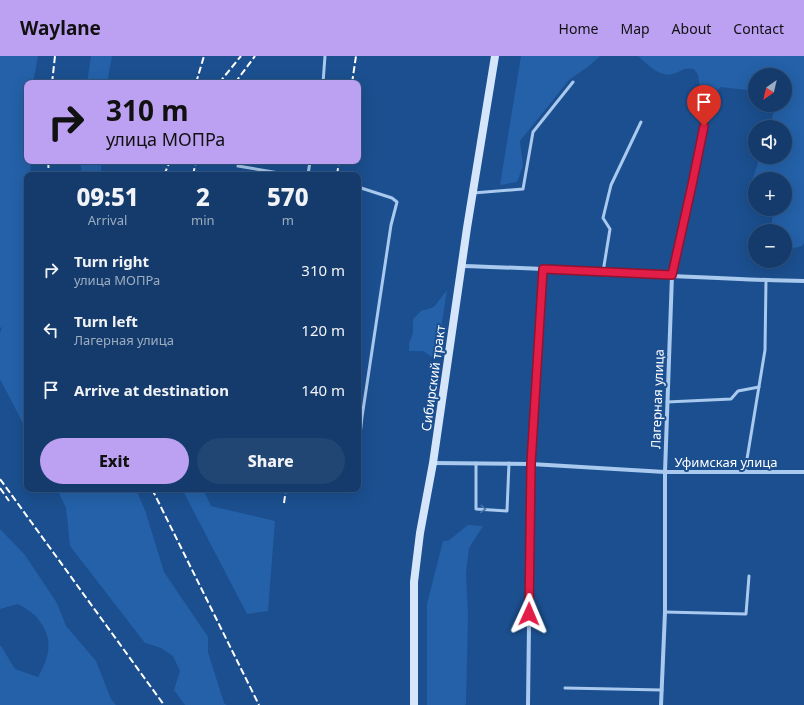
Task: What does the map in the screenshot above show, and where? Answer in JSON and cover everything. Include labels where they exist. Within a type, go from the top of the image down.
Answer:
[{"type":"main road","name":"Сибирский тракт","points":[[414,705],[414,582],[420,533],[433,463],[495,56]]},
{"type":"street","name":"Лагерная улица","points":[[661,705],[665,612],[665,472],[672,275],[692,185],[709,97]]},
{"type":"street","points":[[462,266],[766,280],[804,280]]},
{"type":"street","points":[[528,705],[531,464],[543,269]]},
{"type":"street","name":"Уфимская улица","points":[[433,463],[508,463],[665,472],[804,472]]},
{"type":"lane","points":[[323,80],[325,56]]},
{"type":"lane","points":[[473,193],[523,189],[533,132],[573,82]]},
{"type":"lane","points":[[603,272],[610,229],[603,218],[609,192],[641,122]]},
{"type":"lane","points":[[238,166],[273,172]]},
{"type":"lane","points":[[361,188],[392,198],[397,202],[389,233],[361,426]]},
{"type":"lane","points":[[745,471],[765,350],[766,280]]},
{"type":"lane","points":[[667,402],[731,399],[738,391],[759,387]]},
{"type":"lane","points":[[476,463],[476,508],[507,511],[508,463]]},
{"type":"lane","points":[[665,612],[746,614],[749,576]]},
{"type":"lane","points":[[565,688],[662,690]]},
{"type":"shaded area","points":[[0,56],[38,56],[34,80],[24,80],[24,164],[31,164],[30,172],[24,172],[23,205],[24,425],[0,379],[0,333],[2,327],[0,328]]},
{"type":"shaded area","points":[[91,56],[112,56],[108,80],[87,80]]},
{"type":"shaded area","points":[[521,56],[600,56],[569,80],[520,141],[523,166],[517,182],[500,185]]},
{"type":"shaded area","points":[[638,56],[804,56],[804,243],[802,246],[792,247],[792,224],[771,224],[772,216],[792,216],[792,172],[755,172],[758,164],[792,164],[792,120],[771,120],[774,112],[792,112],[792,68],[748,68],[748,90],[721,87],[709,97],[700,88],[698,75],[694,69],[685,69],[668,75],[654,70]]},
{"type":"shaded area","points":[[80,164],[101,164],[101,172],[82,172]]},
{"type":"shaded area","points":[[447,290],[437,356],[432,357],[423,351],[409,351],[409,344],[413,333],[413,319],[421,311],[434,307]]},
{"type":"shaded area","points":[[58,492],[137,492],[146,513],[164,572],[208,637],[208,652],[224,703],[227,705],[185,705],[174,690],[180,671],[173,656],[161,648],[145,643],[70,546],[66,508]]},
{"type":"shaded area","points":[[184,492],[204,492],[211,506],[275,521],[268,611],[247,614]]},
{"type":"shaded area","points":[[468,525],[483,526],[469,548],[466,573],[468,616],[466,704],[427,705],[427,604],[443,541],[448,541]]},
{"type":"shaded area","points":[[0,529],[25,555],[57,603],[66,626],[96,661],[111,699],[116,705],[0,705],[0,646],[15,669],[38,677],[47,655],[48,641],[43,626],[32,613],[18,604],[0,609]]},
{"type":"railway","points":[[52,80],[55,56]]},
{"type":"railway","points":[[197,80],[204,56]]},
{"type":"railway","points":[[221,80],[241,56]]},
{"type":"railway","points":[[237,80],[255,56]]},
{"type":"railway","points":[[352,80],[356,56]]},
{"type":"railway","points":[[48,164],[49,172]]},
{"type":"railway","points":[[165,172],[169,164]]},
{"type":"railway","points":[[194,172],[195,164]]},
{"type":"railway","points":[[337,172],[339,164]]},
{"type":"railway","points":[[0,479],[164,705]]},
{"type":"railway","points":[[0,488],[9,501]]},
{"type":"railway","points":[[153,492],[259,705]]},
{"type":"railway","points":[[284,503],[286,492]]},
{"type":"route","points":[[529,614],[531,464],[543,269],[672,275],[704,126]]}]
